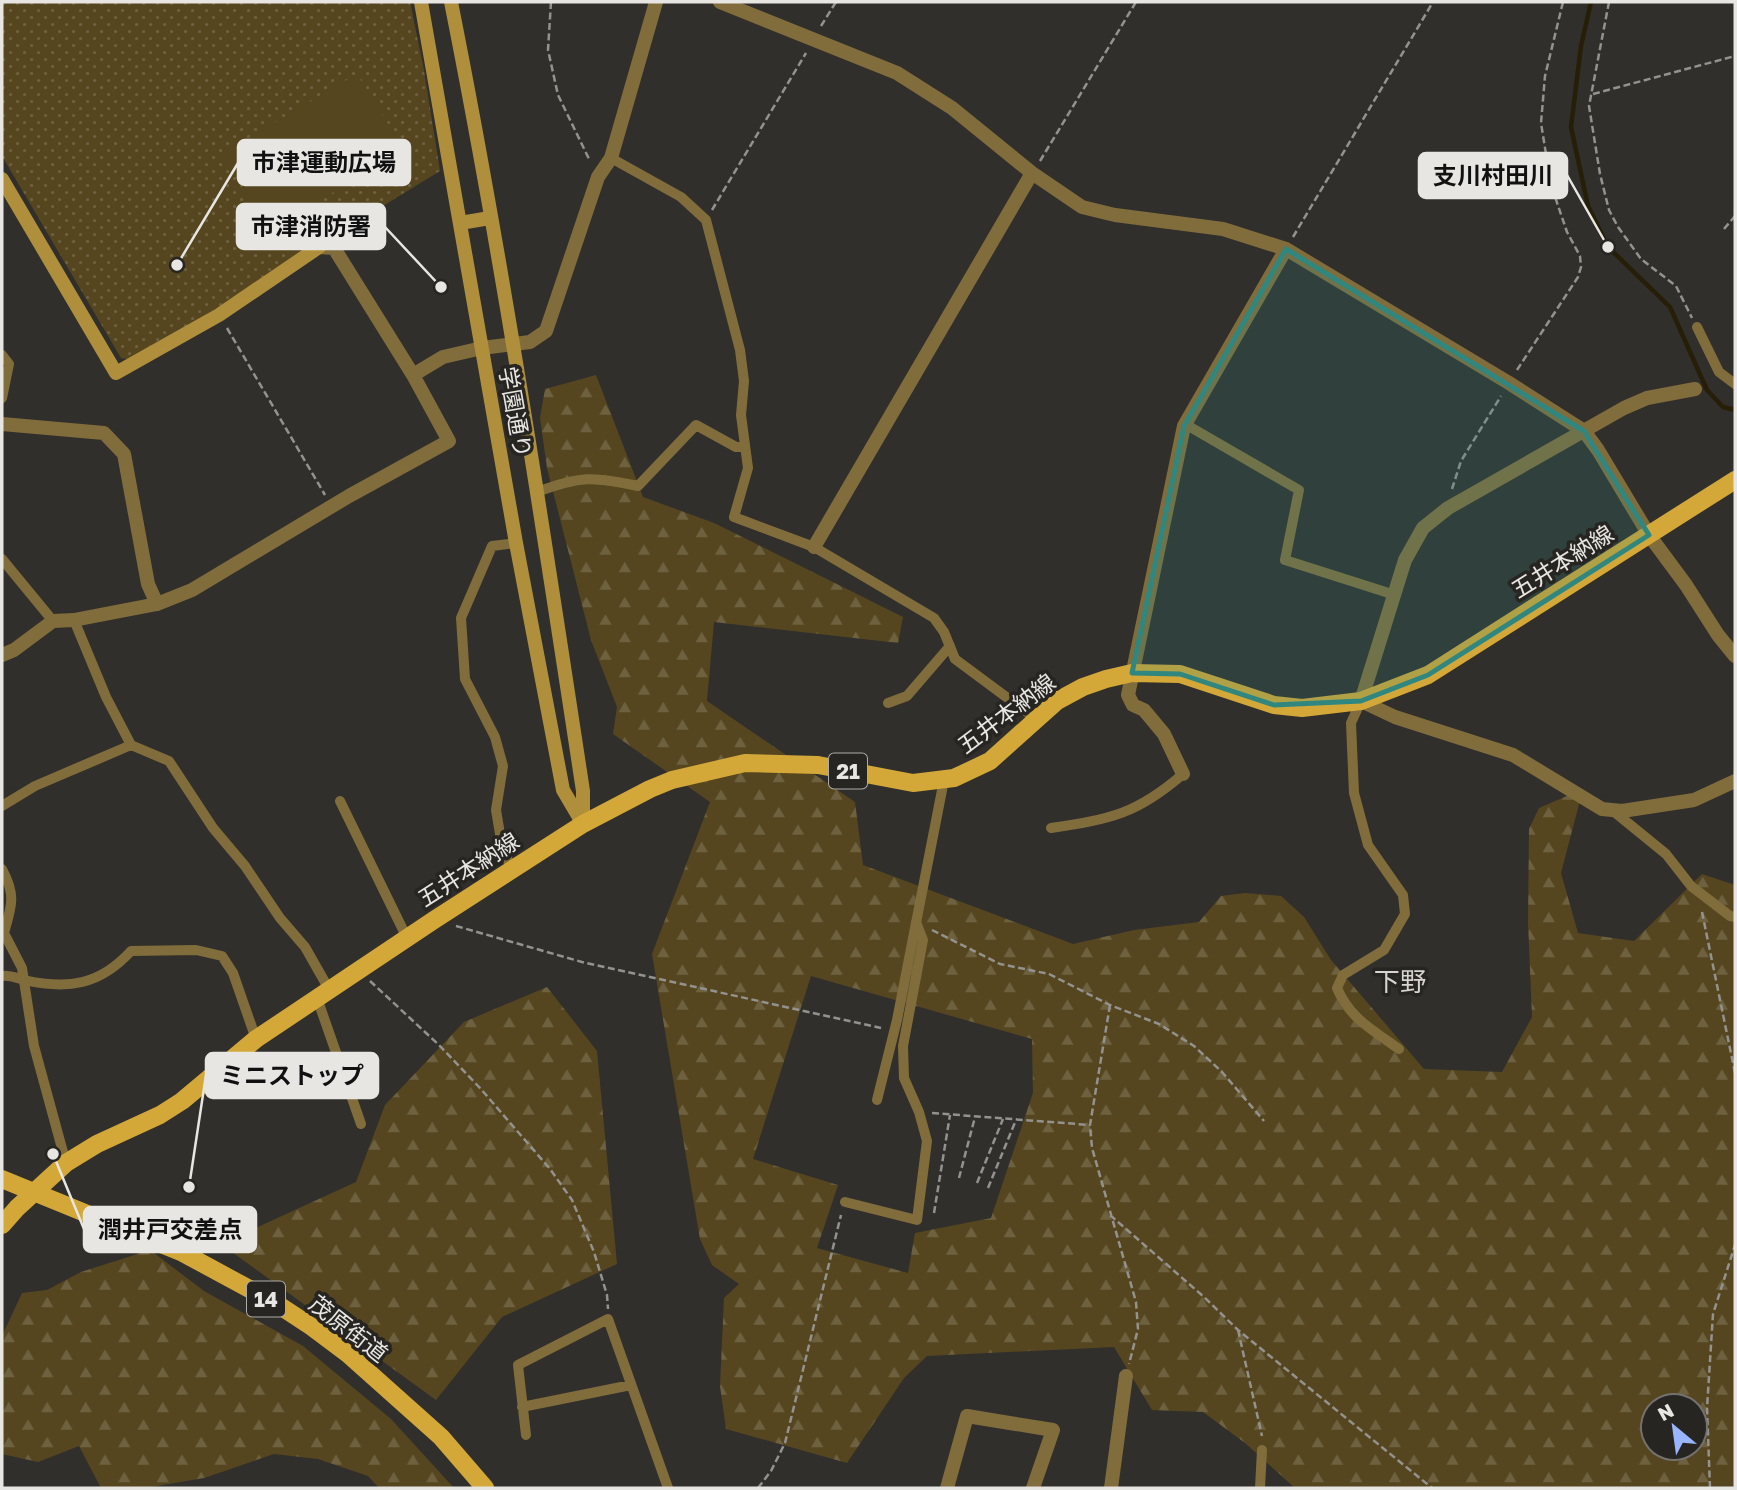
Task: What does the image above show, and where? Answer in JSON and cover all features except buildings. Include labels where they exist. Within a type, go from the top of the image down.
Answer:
[{"type":"main road","name":"五井本納線","points":[[2,1226],[66,1163],[97,1144],[160,1115],[182,1101],[256,1039],[511,868],[583,824],[672,780],[745,763],[818,765],[913,783],[944,780],[972,771],[990,761],[1057,701],[1083,687],[1132,673],[1180,674],[1274,705],[1302,708],[1360,701],[1428,675],[1735,480]]},
{"type":"main road","name":"茂原街道","points":[[2,1179],[183,1253],[312,1326],[348,1354],[441,1437],[485,1488]]},
{"type":"street","name":"学園通り","points":[[421,2],[516,543],[563,790],[583,824]]},
{"type":"street","points":[[451,2],[537,492],[583,791],[583,824]]},
{"type":"street","points":[[413,375],[443,358],[482,348],[530,342],[546,331],[598,177],[611,158],[656,2]]},
{"type":"street","points":[[720,2],[897,73],[952,108],[1032,173],[1082,206],[1115,215],[1223,229],[1286,250],[1584,430],[1649,535],[1735,656]]},
{"type":"street","points":[[814,547],[1032,173]]},
{"type":"street","points":[[2,179],[116,373],[219,314],[319,247],[334,248],[413,375],[449,441],[332,506],[192,590],[157,604],[74,620],[53,621],[14,650],[2,655]]},
{"type":"street","points":[[460,223],[490,218]]},
{"type":"street","points":[[1184,774],[1164,734],[1144,710],[1133,705],[1128,695],[1132,673],[1185,425],[1286,250]]},
{"type":"street","points":[[1695,389],[1647,398],[1624,408],[1448,508],[1423,528],[1405,560],[1360,701],[1395,717],[1513,755],[1602,809],[1622,811],[1694,800],[1735,781]]},
{"type":"street","points":[[2,424],[104,433],[124,454],[148,584],[157,604]]},
{"type":"street","points":[[1111,1488],[1126,1376]]},
{"type":"street","points":[[947,1488],[967,1416],[1053,1430],[1033,1488]]},
{"type":"lane","points":[[611,158],[681,197],[706,220],[740,350],[744,381],[741,415],[748,468],[734,517],[814,547],[934,618],[944,632],[955,659],[1036,719]]},
{"type":"lane","points":[[1697,327],[1719,372],[1735,384]]},
{"type":"lane","points":[[2,355],[9,364],[2,398]]},
{"type":"lane","points":[[537,492],[570,480],[593,478],[638,486],[696,425],[736,447],[745,447]]},
{"type":"lane","points":[[1185,425],[1299,490],[1285,560],[1395,595]]},
{"type":"lane","points":[[511,868],[502,846],[496,810],[503,766],[495,737],[465,679],[461,618],[492,546],[516,543]]},
{"type":"lane","points":[[2,559],[53,621]]},
{"type":"lane","points":[[74,620],[106,696],[131,745],[169,761],[213,828],[305,947],[323,994],[360,1125]]},
{"type":"lane","points":[[888,702],[907,696],[950,646]]},
{"type":"lane","points":[[1360,701],[1351,723],[1354,793],[1368,845],[1403,895],[1405,914],[1384,950],[1343,975],[1337,988],[1343,1001],[1364,1026],[1399,1049]]},
{"type":"lane","points":[[2,806],[35,786],[131,745]]},
{"type":"lane","points":[[1051,828],[1112,818],[1160,794],[1184,774]]},
{"type":"lane","points":[[877,1100],[895,1031],[944,780]]},
{"type":"lane","points":[[340,802],[407,938]]},
{"type":"lane","points":[[1612,810],[1666,854],[1691,886],[1735,917]]},
{"type":"lane","points":[[2,869],[12,887],[12,905],[4,933],[22,968],[34,1046],[66,1163]]},
{"type":"lane","points":[[845,1202],[917,1220],[927,1141],[919,1112],[904,1078],[903,1046],[923,940],[916,922]]},
{"type":"lane","points":[[2,976],[69,986],[91,981],[118,966],[131,951],[196,950],[222,956],[233,973],[256,1039]]},
{"type":"lane","points":[[526,1434],[518,1365],[608,1319],[668,1488]]},
{"type":"lane","points":[[522,1407],[631,1385]]},
{"type":"lane","points":[[1260,1488],[1262,1450]]},
{"type":"path","points":[[551,2],[548,50],[558,95],[598,177]]},
{"type":"path","points":[[706,220],[836,2]]},
{"type":"path","points":[[1032,173],[1136,2]]},
{"type":"path","points":[[1286,250],[1433,2]]},
{"type":"path","points":[[1448,508],[1454,478],[1461,461],[1578,277],[1581,267],[1580,256],[1567,232],[1551,185],[1541,123],[1545,76],[1563,2]]},
{"type":"path","points":[[1609,2],[1589,106],[1592,135],[1609,210],[1642,259],[1676,286],[1697,327]]},
{"type":"path","points":[[1592,94],[1735,56]]},
{"type":"path","points":[[1724,229],[1735,216]]},
{"type":"path","points":[[219,314],[332,506]]},
{"type":"path","points":[[1698,892],[1735,1073]]},
{"type":"path","points":[[434,920],[582,962],[895,1031]]},
{"type":"path","points":[[916,922],[1000,964],[1049,974],[1110,1005],[1159,1024],[1194,1046],[1223,1072],[1264,1121]]},
{"type":"path","points":[[359,971],[439,1045],[550,1169],[572,1200],[597,1262],[607,1295],[608,1319]]},
{"type":"path","points":[[1110,1005],[1090,1125],[1092,1148],[1136,1302],[1138,1329],[1126,1376]]},
{"type":"path","points":[[919,1112],[1090,1125]]},
{"type":"path","points":[[934,1213],[950,1115]]},
{"type":"path","points":[[959,1178],[975,1116]]},
{"type":"path","points":[[977,1184],[1003,1119]]},
{"type":"path","points":[[988,1188],[1016,1120]]},
{"type":"path","points":[[758,1488],[771,1471],[785,1443],[845,1202]]},
{"type":"path","points":[[1110,1214],[1238,1330],[1432,1488]]},
{"type":"path","points":[[1710,1488],[1707,1408],[1713,1314],[1735,1245]]},
{"type":"path","points":[[1238,1330],[1262,1434],[1262,1450]]},
{"type":"highlighted area","points":[[1286,249],[1584,431],[1649,535],[1428,675],[1361,701],[1274,705],[1180,674],[1132,673],[1184,426]]},
{"type":"green space","points":[[2,2],[410,2],[440,171],[132,360],[121,358],[2,156]]},
{"type":"green space","points":[[357,74],[404,150],[269,231],[223,153]]},
{"type":"green space","points":[[596,375],[643,497],[714,523],[903,617],[898,643],[714,622],[707,701],[855,802],[863,865],[1073,944],[1134,930],[1199,922],[1221,896],[1245,893],[1281,896],[1304,917],[1331,960],[1424,1069],[1502,1072],[1532,1017],[1528,922],[1529,829],[1539,808],[1583,789],[1561,873],[1578,933],[1634,941],[1702,874],[1735,885],[1735,1488],[1295,1488],[1245,1443],[1203,1412],[1152,1410],[1114,1347],[927,1356],[904,1378],[847,1463],[726,1429],[720,1386],[724,1298],[739,1284],[712,1265],[700,1239],[652,954],[710,802],[613,734],[617,707],[591,640],[547,468],[540,418],[545,389]],"holes":[[[811,976],[1032,1039],[1033,1093],[991,1218],[915,1233],[908,1273],[817,1248],[838,1185],[753,1159]]]},
{"type":"green space","points":[[547,987],[597,1051],[617,1264],[502,1317],[436,1400],[221,1244],[356,1182],[385,1105],[464,1022]]},
{"type":"green space","points":[[150,1250],[204,1291],[303,1346],[391,1419],[454,1488],[379,1488],[368,1476],[318,1459],[274,1454],[204,1478],[145,1488],[101,1488],[79,1446],[38,1462],[2,1454],[2,1336],[22,1293],[47,1290],[81,1272]]},
{"type":"waterway","points":[[1591,2],[1581,46],[1571,127],[1588,206],[1608,247],[1670,307],[1707,390],[1723,407],[1735,410]]},
{"type":"place","name":"支川村田川","points":[[1608,247]]},
{"type":"place","name":"市津運動広場","points":[[177,265]]},
{"type":"place","name":"市津消防署","points":[[441,287]]},
{"type":"place","name":"潤井戸交差点","points":[[53,1154]]},
{"type":"place","name":"ミニストップ","points":[[189,1187]]},
{"type":"district","name":"下野","points":[[1400,981]]}]
